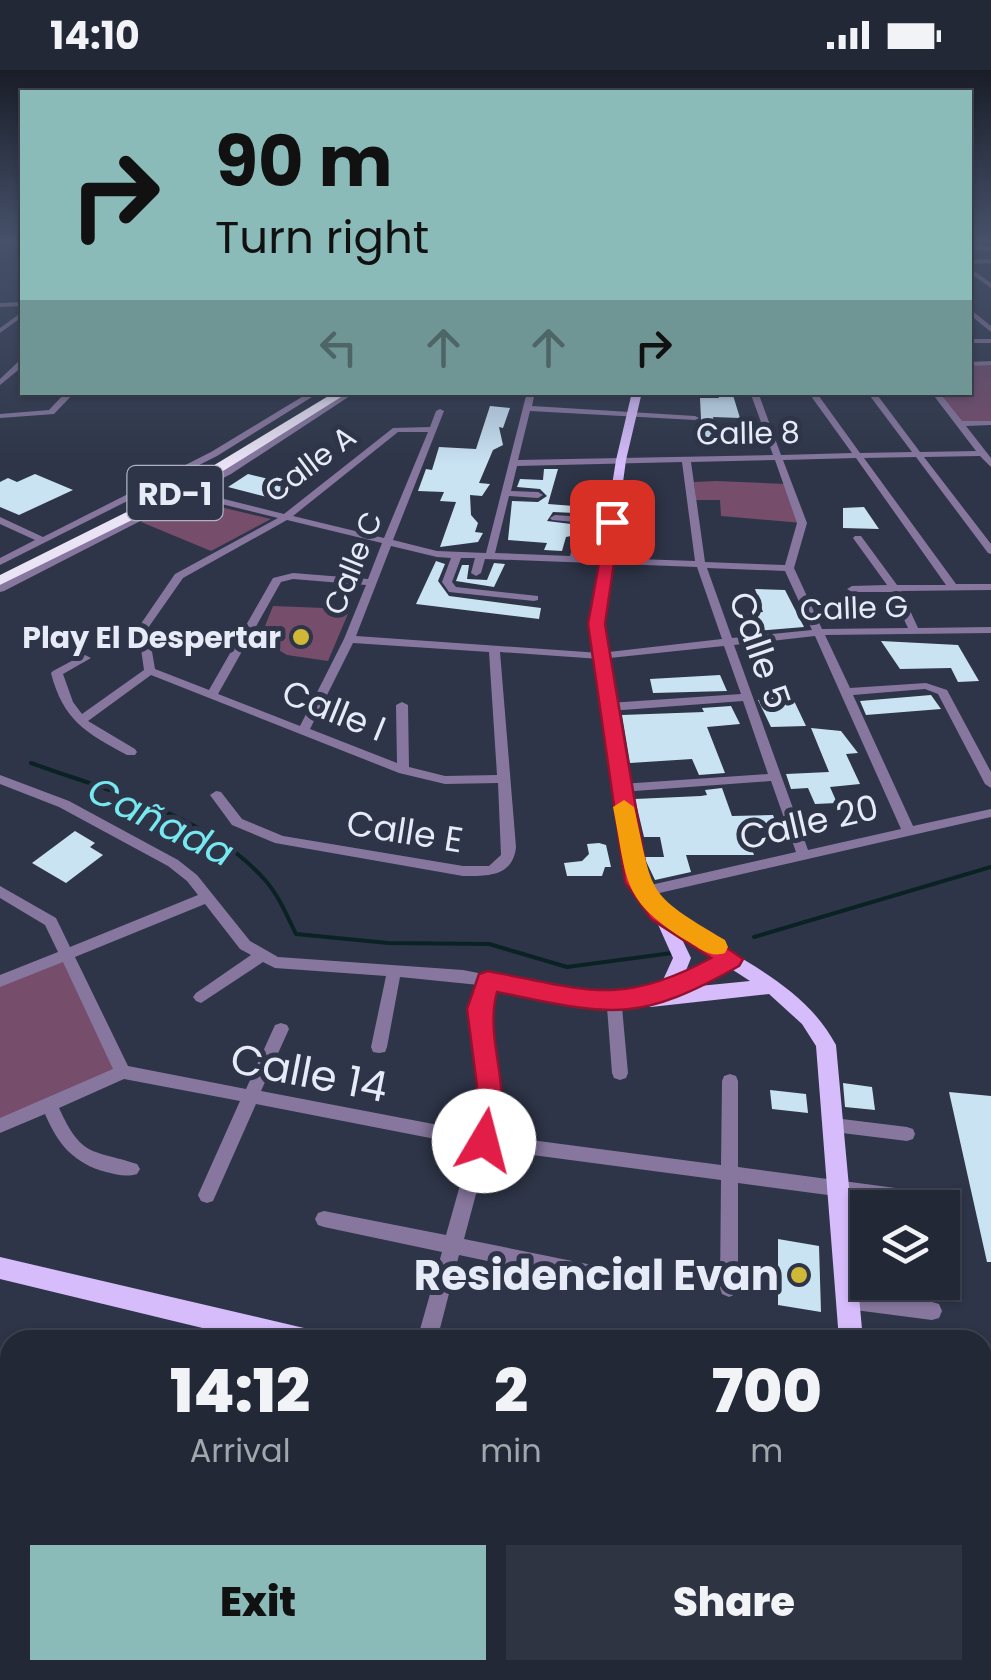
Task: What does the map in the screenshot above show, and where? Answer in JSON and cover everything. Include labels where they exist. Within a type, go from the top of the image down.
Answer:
[{"type":"highway","name":"RD-1","points":[[0,570],[241,441],[262,434],[320,395]]},
{"type":"highway","name":"RD-1","points":[[0,581],[216,472],[339,395]]},
{"type":"main road","points":[[636,395],[621,460],[596,624],[633,868],[641,892],[660,913],[770,986],[819,1030],[826,1046],[851,1330]]},
{"type":"main road","points":[[650,999],[671,985],[682,958],[660,913]]},
{"type":"main road","points":[[650,999],[770,986]]},
{"type":"main road","points":[[0,1268],[262,1330]]},
{"type":"street","points":[[0,382],[20,365]]},
{"type":"street","points":[[0,416],[51,412],[69,395]]},
{"type":"street","points":[[241,441],[311,395]]},
{"type":"street","points":[[0,589],[189,493],[286,437],[348,395]]},
{"type":"street","points":[[476,573],[486,555],[506,493],[530,395]]},
{"type":"street","points":[[755,395],[802,523],[789,568],[908,830]]},
{"type":"street","points":[[814,395],[953,587]]},
{"type":"street","points":[[872,395],[991,551]]},
{"type":"street","points":[[937,395],[991,464]]},
{"type":"street","points":[[528,408],[695,418]]},
{"type":"street","name":"Calle C","points":[[304,730],[349,640],[440,411]]},
{"type":"street","points":[[960,424],[991,423]]},
{"type":"street","name":"Calle A","points":[[150,671],[143,628],[174,580],[286,517],[396,430],[432,430]]},
{"type":"street","name":"Calle 8","points":[[515,463],[983,454]]},
{"type":"street","name":"Calle 5","points":[[686,459],[700,563],[803,854]]},
{"type":"street","points":[[532,474],[534,462]]},
{"type":"street","points":[[189,493],[388,542],[457,554],[789,568]]},
{"type":"street","points":[[506,493],[538,495]]},
{"type":"street","points":[[556,518],[612,522]]},
{"type":"street","points":[[0,520],[35,548],[0,562]]},
{"type":"street","points":[[858,538],[894,588],[914,630]]},
{"type":"street","points":[[575,558],[579,540]]},
{"type":"street","points":[[457,554],[448,582],[453,590],[534,598]]},
{"type":"street","points":[[212,694],[277,580],[293,576],[372,582]]},
{"type":"street","points":[[852,589],[991,587]]},
{"type":"street","name":"Calle G","points":[[349,640],[600,656],[820,632],[991,630]]},
{"type":"street","name":"Calle E","points":[[216,795],[237,822],[280,840],[477,872],[492,871],[508,858],[494,649]]},
{"type":"street","points":[[85,658],[58,673],[68,707],[80,721],[131,752]]},
{"type":"street","points":[[80,721],[150,671]]},
{"type":"street","name":"Calle I","points":[[150,671],[403,770],[445,780],[501,779]]},
{"type":"street","points":[[845,692],[926,686],[943,692],[991,784]]},
{"type":"street","points":[[609,708],[748,698]]},
{"type":"street","points":[[402,705],[403,770]]},
{"type":"street","points":[[621,788],[776,777]]},
{"type":"street","points":[[0,780],[64,804],[147,848],[192,878],[259,957],[300,966],[488,980],[566,997],[614,1001],[650,999],[694,982],[731,959]]},
{"type":"street","name":"Calle 20","points":[[641,892],[991,812]]},
{"type":"street","points":[[0,981],[208,897]]},
{"type":"street","points":[[0,1126],[123,1072],[51,922],[4,899]]},
{"type":"street","points":[[201,997],[259,957]]},
{"type":"street","points":[[379,1047],[394,972]]},
{"type":"street","points":[[431,1330],[484,1141],[490,1086],[480,1009],[488,980]]},
{"type":"street","points":[[614,1001],[620,1073]]},
{"type":"street","points":[[208,1195],[281,1029]]},
{"type":"street","name":"Calle 14","points":[[123,1072],[484,1141],[853,1190]]},
{"type":"street","points":[[729,1288],[730,1082]]},
{"type":"street","points":[[49,1104],[69,1144],[90,1163],[131,1169]]},
{"type":"street","points":[[834,1124],[907,1134]]},
{"type":"street","points":[[324,1219],[602,1276]]},
{"type":"street","points":[[848,1300],[932,1311]]},
{"type":"shaded area","points":[[991,363],[991,423],[960,424],[937,395],[972,395],[972,364]]},
{"type":"shaded area","points":[[694,482],[786,484],[802,523],[721,516],[720,500],[696,500]]},
{"type":"shaded area","points":[[187,499],[271,519],[211,551],[141,522]]},
{"type":"shaded area","name":"Play El Despertar","points":[[273,606],[350,609],[328,661],[287,655],[267,643],[263,631]]},
{"type":"shaded area","points":[[69,953],[123,1072],[0,1126],[0,981]]},
{"type":"building","points":[[718,395],[733,395],[740,418],[713,417],[717,441],[702,440],[700,398],[719,398]]},
{"type":"building","points":[[490,406],[510,408],[503,428],[499,427],[503,445],[493,450],[479,483],[490,484],[482,496],[470,495],[471,515],[478,523],[475,532],[483,533],[478,542],[440,547],[456,502],[440,501],[444,492],[418,491],[426,469],[432,470],[439,447],[476,449]]},
{"type":"building","points":[[544,469],[558,469],[548,504],[600,508],[598,514],[553,512],[547,521],[595,527],[593,540],[581,534],[566,537],[562,551],[544,550],[547,543],[508,540],[512,501],[538,502],[547,496],[540,489],[517,487],[520,479],[543,480]]},
{"type":"building","points":[[35,474],[73,490],[19,515],[0,507],[0,482],[8,478],[17,482]]},
{"type":"building","points":[[248,474],[294,485],[275,499],[228,487]]},
{"type":"building","points":[[864,507],[879,529],[843,528],[843,508]]},
{"type":"building","points":[[436,561],[445,564],[438,581],[449,596],[541,608],[539,619],[416,604]]},
{"type":"building","points":[[494,563],[505,564],[494,587],[456,581],[462,565],[469,565],[467,579],[487,580]]},
{"type":"building","points":[[755,589],[785,590],[804,627],[756,631],[747,613],[763,612]]},
{"type":"building","points":[[881,641],[958,645],[979,681],[958,682],[951,668],[900,669]]},
{"type":"building","points":[[720,675],[727,691],[653,693],[650,679]]},
{"type":"building","points":[[787,686],[806,726],[771,727],[758,700],[769,699],[765,687]]},
{"type":"building","points":[[931,695],[941,709],[866,715],[860,701]]},
{"type":"building","points":[[731,706],[740,724],[707,727],[725,773],[699,775],[692,759],[630,763],[622,715],[704,712],[702,708]]},
{"type":"building","points":[[811,728],[841,731],[858,753],[846,754],[860,784],[830,787],[837,803],[815,804],[808,788],[791,789],[786,774],[829,772]]},
{"type":"building","points":[[722,788],[732,816],[773,815],[778,828],[745,829],[754,855],[686,855],[691,872],[655,880],[644,857],[664,857],[660,837],[644,837],[635,799],[701,796],[707,795],[705,790]]},
{"type":"building","points":[[75,831],[95,843],[90,847],[103,855],[66,883],[32,863]]},
{"type":"building","points":[[587,844],[606,845],[611,867],[605,867],[602,876],[567,876],[564,863],[582,861],[589,854]]},
{"type":"building","points":[[843,1083],[872,1087],[875,1110],[845,1107]]},
{"type":"building","points":[[770,1090],[806,1094],[808,1113],[772,1109]]},
{"type":"building","points":[[949,1092],[991,1096],[991,1262],[987,1262]]},
{"type":"building","name":"Residencial Evan","points":[[778,1239],[819,1246],[821,1312],[778,1305]]},
{"type":"waterway","name":"Cañada","points":[[31,763],[125,795],[215,838],[265,880],[296,934],[388,943],[489,944],[567,967],[672,953]]},
{"type":"waterway","name":"Cañada","points":[[754,937],[991,867]]},
{"type":"slow traffic","points":[[624,807],[633,868],[641,892],[660,913],[716,947]]},
{"type":"place","name":"Play El Despertar","points":[[301,637]]},
{"type":"place","name":"Residencial Evan","points":[[799,1275]]},
{"type":"route","points":[[484,1141],[490,1086],[480,1009],[488,980],[566,997],[633,1001],[673,992],[731,959],[660,913],[636,882],[596,624],[612,522]]}]
